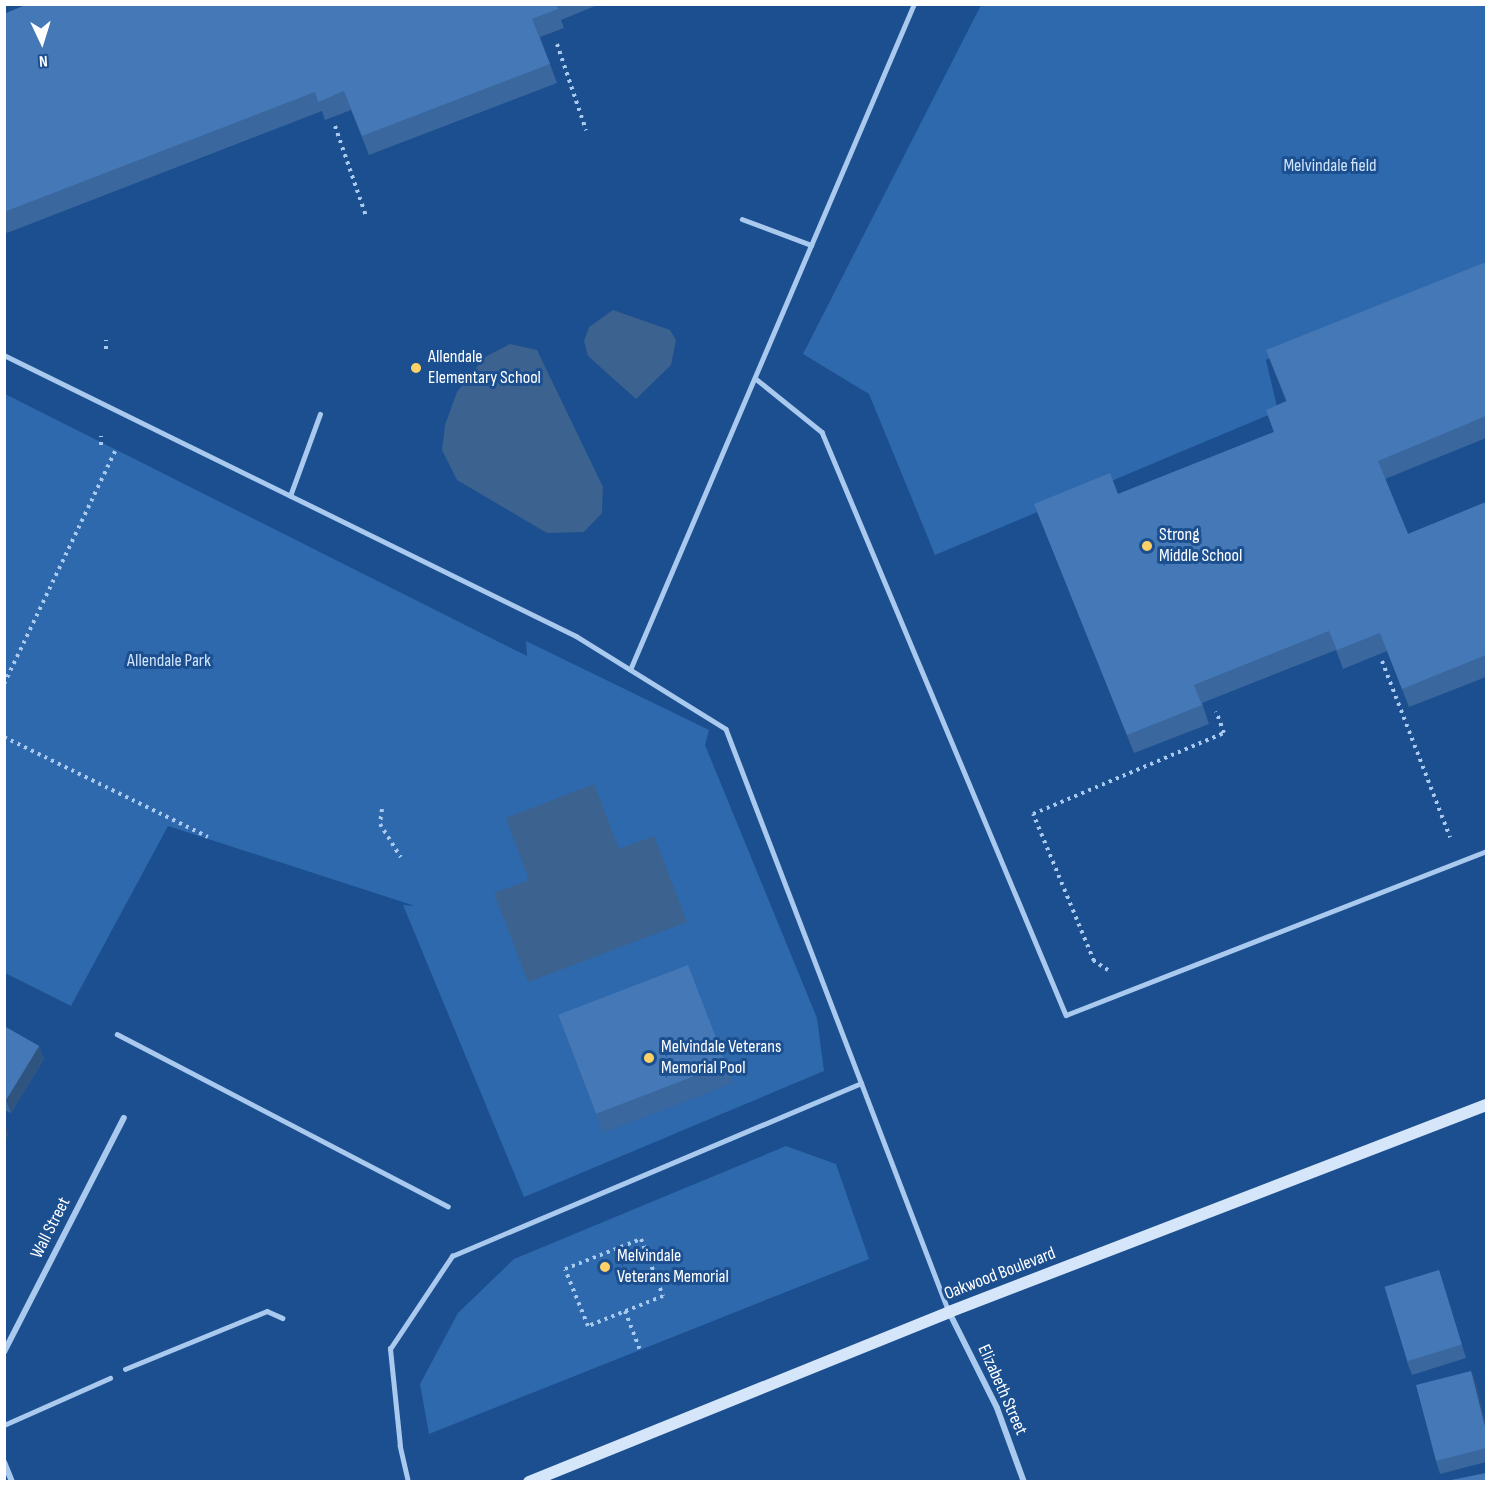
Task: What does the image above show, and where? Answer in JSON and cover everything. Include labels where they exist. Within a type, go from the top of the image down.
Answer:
[{"type":"main road","name":"Oakwood Boulevard","points":[[529,1482],[949,1312],[1486,1105]]},
{"type":"street","name":"Wall Street","points":[[4,1352],[124,1118]]},
{"type":"street","name":"Elizabeth Street","points":[[949,1312],[997,1408],[1024,1482]]},
{"type":"street","points":[[4,1462],[12,1482]]},
{"type":"lane","points":[[630,670],[914,4]]},
{"type":"lane","points":[[742,219],[811,245]]},
{"type":"lane","points":[[4,355],[576,636],[726,729],[949,1312]]},
{"type":"lane","points":[[755,378],[822,432],[1066,1014],[1486,851]]},
{"type":"lane","points":[[290,496],[320,414]]},
{"type":"lane","points":[[117,1034],[448,1206]]},
{"type":"lane","points":[[408,1482],[400,1446],[390,1349],[452,1256],[861,1083]]},
{"type":"lane","points":[[125,1369],[267,1311],[282,1318]]},
{"type":"lane","points":[[4,1425],[110,1378]]},
{"type":"path","points":[[557,44],[586,130]]},
{"type":"path","points":[[335,126],[366,216]]},
{"type":"path","points":[[106,340],[106,349]]},
{"type":"path","points":[[101,436],[101,445]]},
{"type":"path","points":[[4,684],[115,451]]},
{"type":"path","points":[[1382,661],[1452,840]]},
{"type":"path","points":[[1114,970],[1094,961],[1033,814],[1224,733],[1216,711]]},
{"type":"path","points":[[4,736],[208,837]]},
{"type":"path","points":[[382,809],[380,824],[401,857]]},
{"type":"path","points":[[1440,845],[1460,837]]},
{"type":"path","points":[[641,1239],[663,1296],[624,1311],[588,1326],[565,1269],[641,1239]]},
{"type":"path","points":[[624,1311],[640,1350]]},
{"type":"green space","name":"Melvindale field","points":[[981,5],[1486,5],[1486,272],[1266,360],[1278,411],[935,555],[869,394],[803,354]]},
{"type":"green space","name":"Allendale Park","points":[[5,394],[527,656],[526,641],[709,730],[705,745],[817,1018],[824,1071],[524,1197],[403,905],[415,906],[168,826],[71,1006],[5,973]]},
{"type":"green space","points":[[786,1146],[836,1164],[869,1259],[429,1434],[420,1384],[458,1313],[514,1259]]},
{"type":"shaded area","points":[[613,310],[670,330],[676,340],[671,365],[636,399],[588,356],[584,341],[589,327]]},
{"type":"shaded area","points":[[510,344],[537,350],[603,487],[602,513],[584,532],[547,533],[457,480],[442,450],[445,425],[457,392],[485,357]]},
{"type":"shaded area","points":[[594,784],[619,849],[654,836],[687,922],[528,982],[494,893],[529,880],[506,818]]},
{"type":"building","points":[[28,4],[556,4],[558,9],[532,19],[550,64],[362,136],[344,91],[318,102],[315,92],[4,212],[4,14]]},
{"type":"building","name":"Strong Middle School","points":[[1486,262],[1486,416],[1378,461],[1408,534],[1486,502],[1486,655],[1402,689],[1380,633],[1337,650],[1329,631],[1194,685],[1202,705],[1127,735],[1034,504],[1110,473],[1118,494],[1274,432],[1266,410],[1287,401],[1266,350]]},
{"type":"building","name":"Melvindale Veterans Memorial Pool","points":[[688,965],[726,1064],[596,1114],[558,1015]]},
{"type":"building","points":[[4,1026],[39,1046],[6,1100],[4,1099]]},
{"type":"building","points":[[1439,1270],[1462,1345],[1407,1361],[1384,1287]]},
{"type":"building","points":[[1471,1371],[1486,1431],[1486,1448],[1436,1461],[1416,1385]]},
{"type":"building","points":[[1486,1473],[1486,1482],[1446,1482],[1446,1481]]},
{"type":"place","name":"Allendale Elementary School","points":[[416,368]]},
{"type":"place","name":"Strong Middle School","points":[[1147,546]]},
{"type":"place","name":"Melvindale Veterans Memorial Pool","points":[[649,1058]]},
{"type":"place","name":"Melvindale Veterans Memorial","points":[[605,1267]]}]
